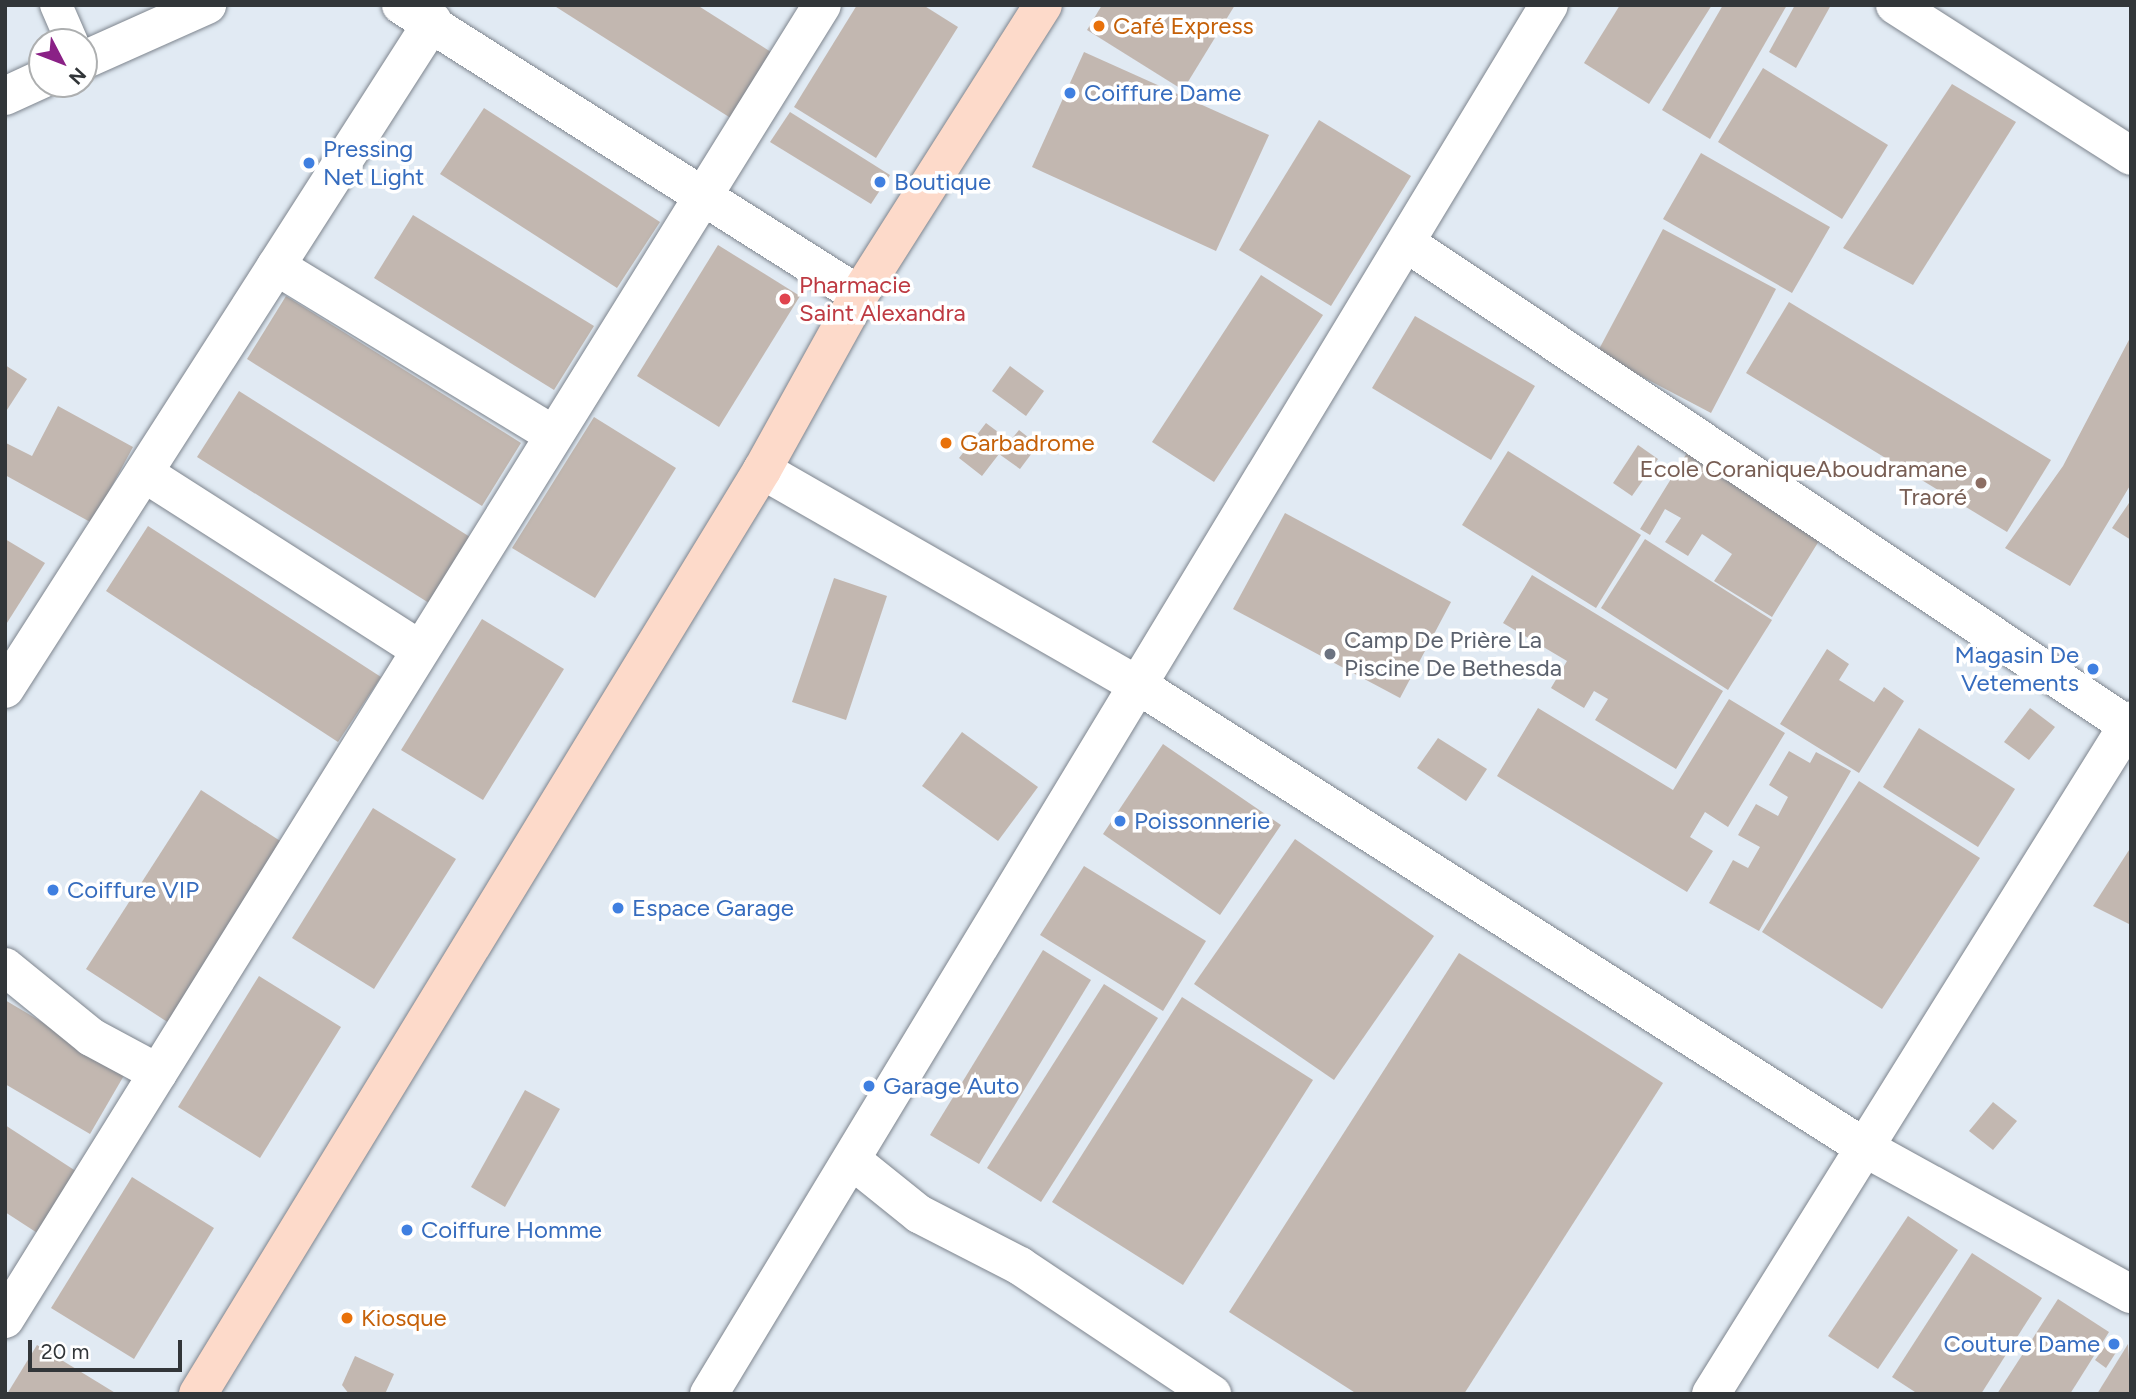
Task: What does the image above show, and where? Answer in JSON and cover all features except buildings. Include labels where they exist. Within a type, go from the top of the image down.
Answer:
[{"type":"street","points":[[98,54],[207,5]]},
{"type":"street","points":[[5,1319],[17,1268],[158,1073],[419,649],[707,198],[822,5]]},
{"type":"street","points":[[198,1394],[762,470],[859,295],[1043,5]]},
{"type":"street","points":[[709,1394],[1141,687],[1549,5]]},
{"type":"street","points":[[1895,5],[2131,156]]},
{"type":"street","points":[[5,688],[276,266],[417,13],[859,295]]},
{"type":"street","points":[[5,96],[28,85]]},
{"type":"street","points":[[1408,244],[2129,723],[1867,1149],[1711,1394]]},
{"type":"street","points":[[276,266],[554,435]]},
{"type":"street","points":[[762,470],[1141,687],[1867,1149],[2131,1294]]},
{"type":"street","points":[[144,473],[419,649]]},
{"type":"street","points":[[5,967],[92,1037],[158,1073]]},
{"type":"street","points":[[853,1161],[919,1214],[1020,1266],[1212,1394]]},
{"type":"lane","points":[[56,5],[66,28]]},
{"type":"place","name":"Café Express","points":[[1099,26]]},
{"type":"place","name":"Coiffure Dame","points":[[1070,93]]},
{"type":"place","name":"Pressing Net Light","points":[[309,163]]},
{"type":"place","name":"Boutique","points":[[880,182]]},
{"type":"place","name":"Pharmacie Saint Alexandra","points":[[785,299]]},
{"type":"place","name":"Garbadrome","points":[[946,443]]},
{"type":"place","name":"Ecole CoraniqueAboudramane Traoré","points":[[1981,483]]},
{"type":"place","name":"Camp De Prière La Piscine De Bethesda","points":[[1330,654]]},
{"type":"place","name":"Magasin De Vetements","points":[[2093,669]]},
{"type":"place","name":"Poissonnerie","points":[[1120,821]]},
{"type":"place","name":"Coiffure VIP","points":[[53,890]]},
{"type":"place","name":"Espace Garage","points":[[618,908]]},
{"type":"place","name":"Garage Auto","points":[[869,1086]]},
{"type":"place","name":"Coiffure Homme","points":[[407,1230]]},
{"type":"place","name":"Kiosque","points":[[347,1318]]},
{"type":"place","name":"Couture Dame","points":[[2114,1344]]}]
